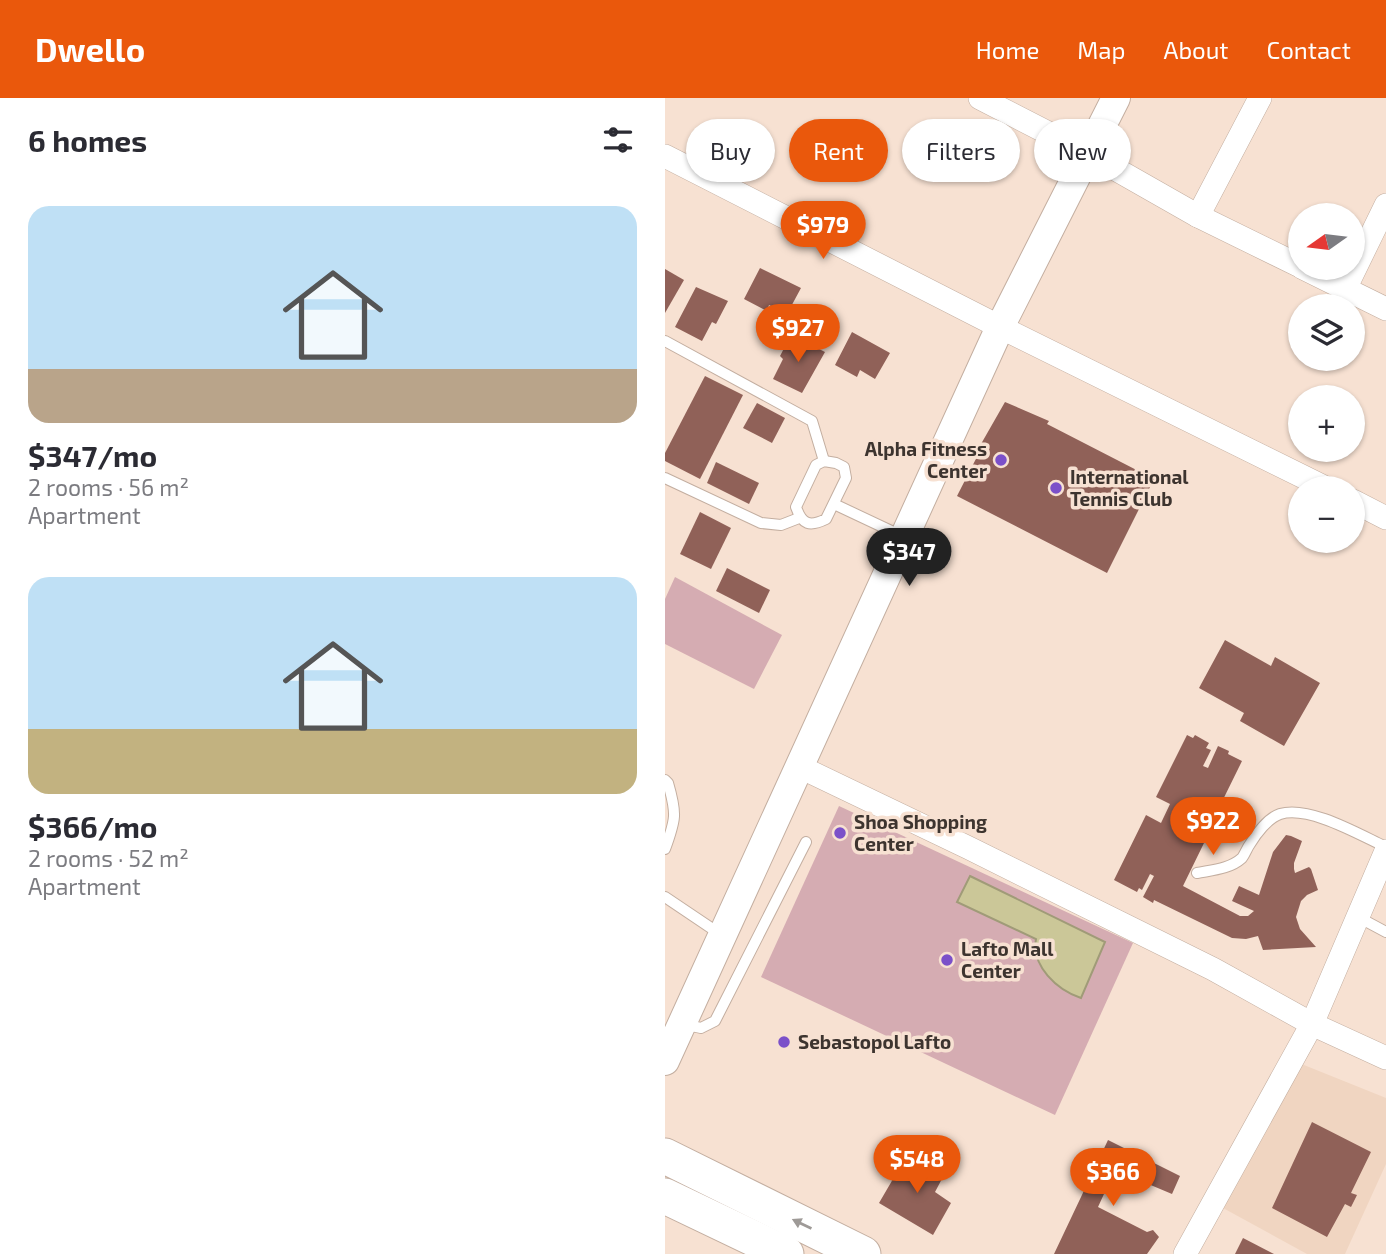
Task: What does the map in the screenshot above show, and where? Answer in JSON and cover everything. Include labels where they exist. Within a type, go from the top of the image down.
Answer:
[{"type":"main road","points":[[665,1156],[863,1254]]},
{"type":"main road","points":[[665,1196],[786,1254]]},
{"type":"street","points":[[980,98],[1034,126]]},
{"type":"street","points":[[1106,119],[1116,98]]},
{"type":"street","points":[[1198,216],[1260,98]]},
{"type":"street","points":[[665,156],[1000,327],[1303,476]]},
{"type":"street","points":[[1131,178],[1198,216],[1288,260]]},
{"type":"street","points":[[665,1062],[1000,327],[1075,182]]},
{"type":"street","points":[[1345,289],[1386,205]]},
{"type":"street","points":[[1327,280],[1386,309]]},
{"type":"street","points":[[1365,507],[1386,518]]},
{"type":"street","points":[[800,767],[1202,963],[1312,1024],[1386,1058]]},
{"type":"street","points":[[1185,1254],[1312,1024],[1386,849]]},
{"type":"lane","points":[[665,341],[811,421],[824,461]]},
{"type":"lane","points":[[824,461],[844,467],[846,478],[826,519],[816,524],[806,523],[799,518],[796,507],[816,465],[824,461]]},
{"type":"lane","points":[[665,478],[761,523],[781,524],[799,518]]},
{"type":"lane","points":[[834,504],[905,537]]},
{"type":"lane","points":[[665,780],[675,807],[674,826],[665,849]]},
{"type":"lane","points":[[1197,873],[1226,868],[1242,858],[1264,826],[1278,814],[1292,812],[1336,823],[1386,849]]},
{"type":"lane","points":[[683,1024],[701,1028],[715,1021],[806,842]]},
{"type":"lane","points":[[665,897],[723,935]]},
{"type":"lane","points":[[1358,917],[1386,932]]},
{"type":"shaded area","points":[[675,577],[782,635],[754,689],[665,644],[665,599]]},
{"type":"shaded area","name":"Lafto Mall Center","points":[[839,806],[1133,943],[1055,1115],[761,977]]},
{"type":"shaded area","points":[[970,876],[1105,942],[1081,998],[1063,989],[1048,976],[1038,958],[1036,939],[957,902]]},
{"type":"shaded area","points":[[1299,1063],[1386,1098],[1386,1164],[1345,1254],[1307,1254],[1223,1208]]},
{"type":"building","points":[[760,268],[801,288],[787,314],[769,305],[767,311],[744,299]]},
{"type":"building","points":[[665,269],[684,280],[665,313]]},
{"type":"building","points":[[696,287],[728,301],[716,324],[712,322],[702,341],[675,327]]},
{"type":"building","points":[[852,332],[890,353],[875,379],[860,370],[857,377],[835,365]]},
{"type":"building","points":[[791,335],[825,352],[802,393],[773,379],[783,359],[780,356]]},
{"type":"building","points":[[705,376],[743,395],[700,479],[665,461],[665,453]]},
{"type":"building","name":"International Tennis Club","points":[[1005,402],[1049,421],[1047,424],[1154,479],[1107,573],[957,496],[983,445],[981,444]]},
{"type":"building","points":[[757,403],[785,418],[772,443],[743,428]]},
{"type":"building","points":[[716,462],[759,483],[749,504],[707,483]]},
{"type":"building","points":[[700,512],[731,528],[711,569],[680,554]]},
{"type":"building","points":[[727,568],[770,590],[759,613],[716,591]]},
{"type":"building","points":[[1225,640],[1271,666],[1275,657],[1320,683],[1284,746],[1240,721],[1244,713],[1199,688]]},
{"type":"building","points":[[1187,735],[1193,738],[1195,735],[1209,743],[1206,748],[1211,750],[1203,766],[1208,768],[1218,746],[1242,761],[1211,824],[1201,819],[1192,837],[1204,843],[1183,886],[1240,916],[1248,916],[1254,911],[1232,901],[1239,886],[1259,895],[1273,852],[1286,835],[1302,841],[1294,863],[1295,873],[1309,867],[1318,890],[1301,901],[1296,917],[1300,929],[1316,947],[1263,950],[1258,936],[1232,938],[1143,897],[1154,876],[1150,874],[1142,890],[1139,888],[1137,892],[1114,880],[1146,815],[1161,823],[1170,804],[1156,797]]},
{"type":"building","points":[[1312,1122],[1371,1152],[1351,1193],[1357,1195],[1351,1207],[1345,1204],[1327,1237],[1272,1208]]},
{"type":"building","points":[[1108,1140],[1180,1176],[1172,1194],[1115,1170],[1098,1207],[1147,1232],[1153,1230],[1159,1237],[1147,1254],[1054,1254]]},
{"type":"building","points":[[907,1155],[944,1175],[935,1192],[951,1203],[933,1235],[879,1203]]},
{"type":"building","points":[[1243,1238],[1274,1254],[1235,1254]]},
{"type":"place","name":"Alpha Fitness Center","points":[[1001,460]]},
{"type":"place","name":"International Tennis Club","points":[[1056,488]]},
{"type":"place","name":"Shoa Shopping Center","points":[[840,833]]},
{"type":"place","name":"Lafto Mall Center","points":[[947,960]]},
{"type":"place","name":"Sebastopol Lafto","points":[[784,1042]]}]
